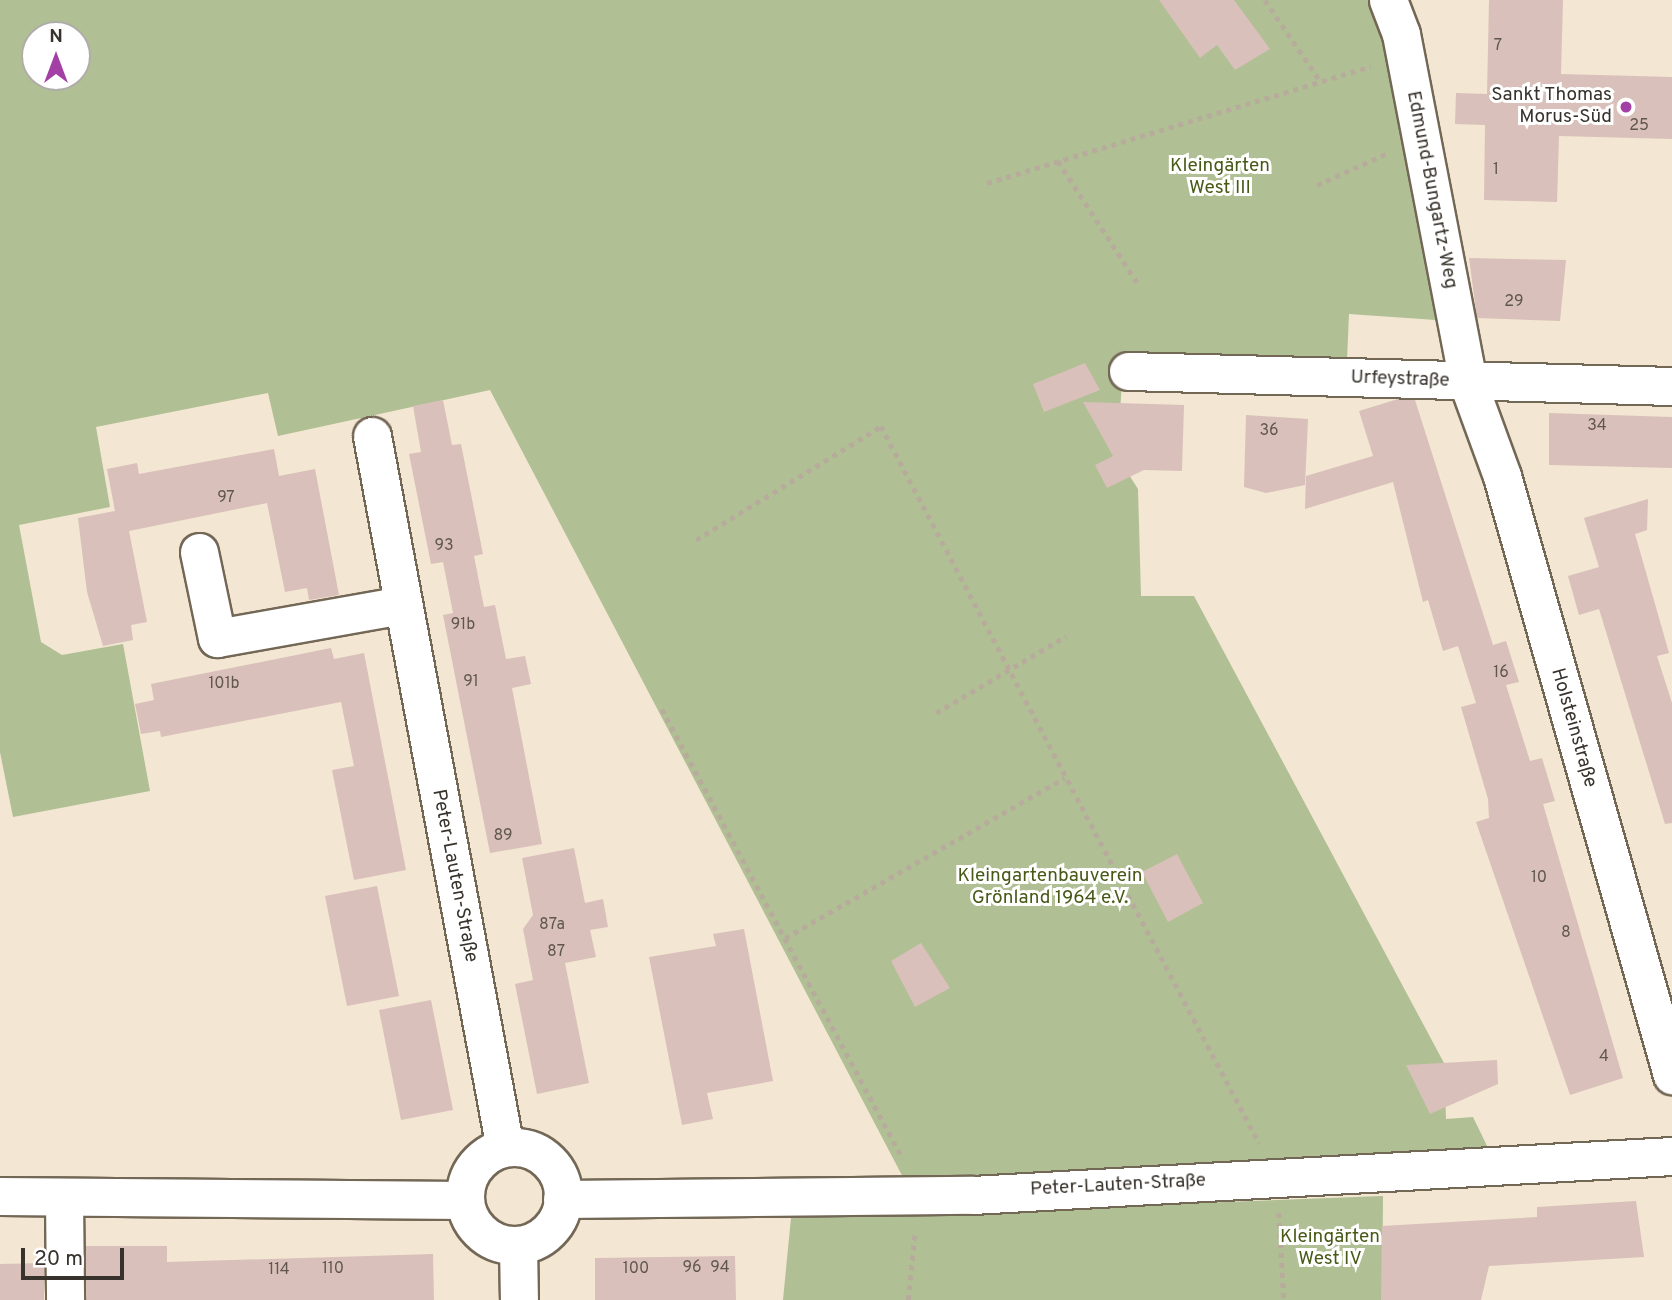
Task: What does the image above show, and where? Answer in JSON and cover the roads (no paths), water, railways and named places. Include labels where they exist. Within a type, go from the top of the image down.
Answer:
[{"type":"street","name":"Edmund-Bungartz-Weg","points":[[1388,0],[1406,56],[1468,383]]},
{"type":"street","name":"Urfeystraße","points":[[1128,371],[1468,383],[1672,386]]},
{"type":"street","name":"Holsteinstraße","points":[[1468,383],[1502,476],[1672,1075]]},
{"type":"street","name":"Peter-Lauten-Straße","points":[[372,436],[505,1147]]},
{"type":"street","points":[[199,552],[217,638],[403,605]]},
{"type":"street","points":[[505,1147],[525,1147],[551,1163],[562,1199],[546,1233],[518,1245],[502,1244],[476,1228],[464,1200],[471,1170],[505,1147]]},
{"type":"street","name":"Peter-Lauten-Straße","points":[[562,1199],[918,1196],[1672,1156]]},
{"type":"street","points":[[0,1196],[464,1200]]},
{"type":"street","points":[[64,1198],[65,1300]]},
{"type":"street","points":[[518,1245],[519,1300]]},
{"type":"place","name":"Sankt Thomas Morus-Süd","points":[[1626,107]]},
{"type":"park label","name":"Kleingärten West III","points":[[1220,178]]},
{"type":"park label","name":"Kleingartenbauverein Grönland 1964 e.V.","points":[[1050,888]]},
{"type":"park label","name":"Kleingärten West IV","points":[[1330,1249]]}]
